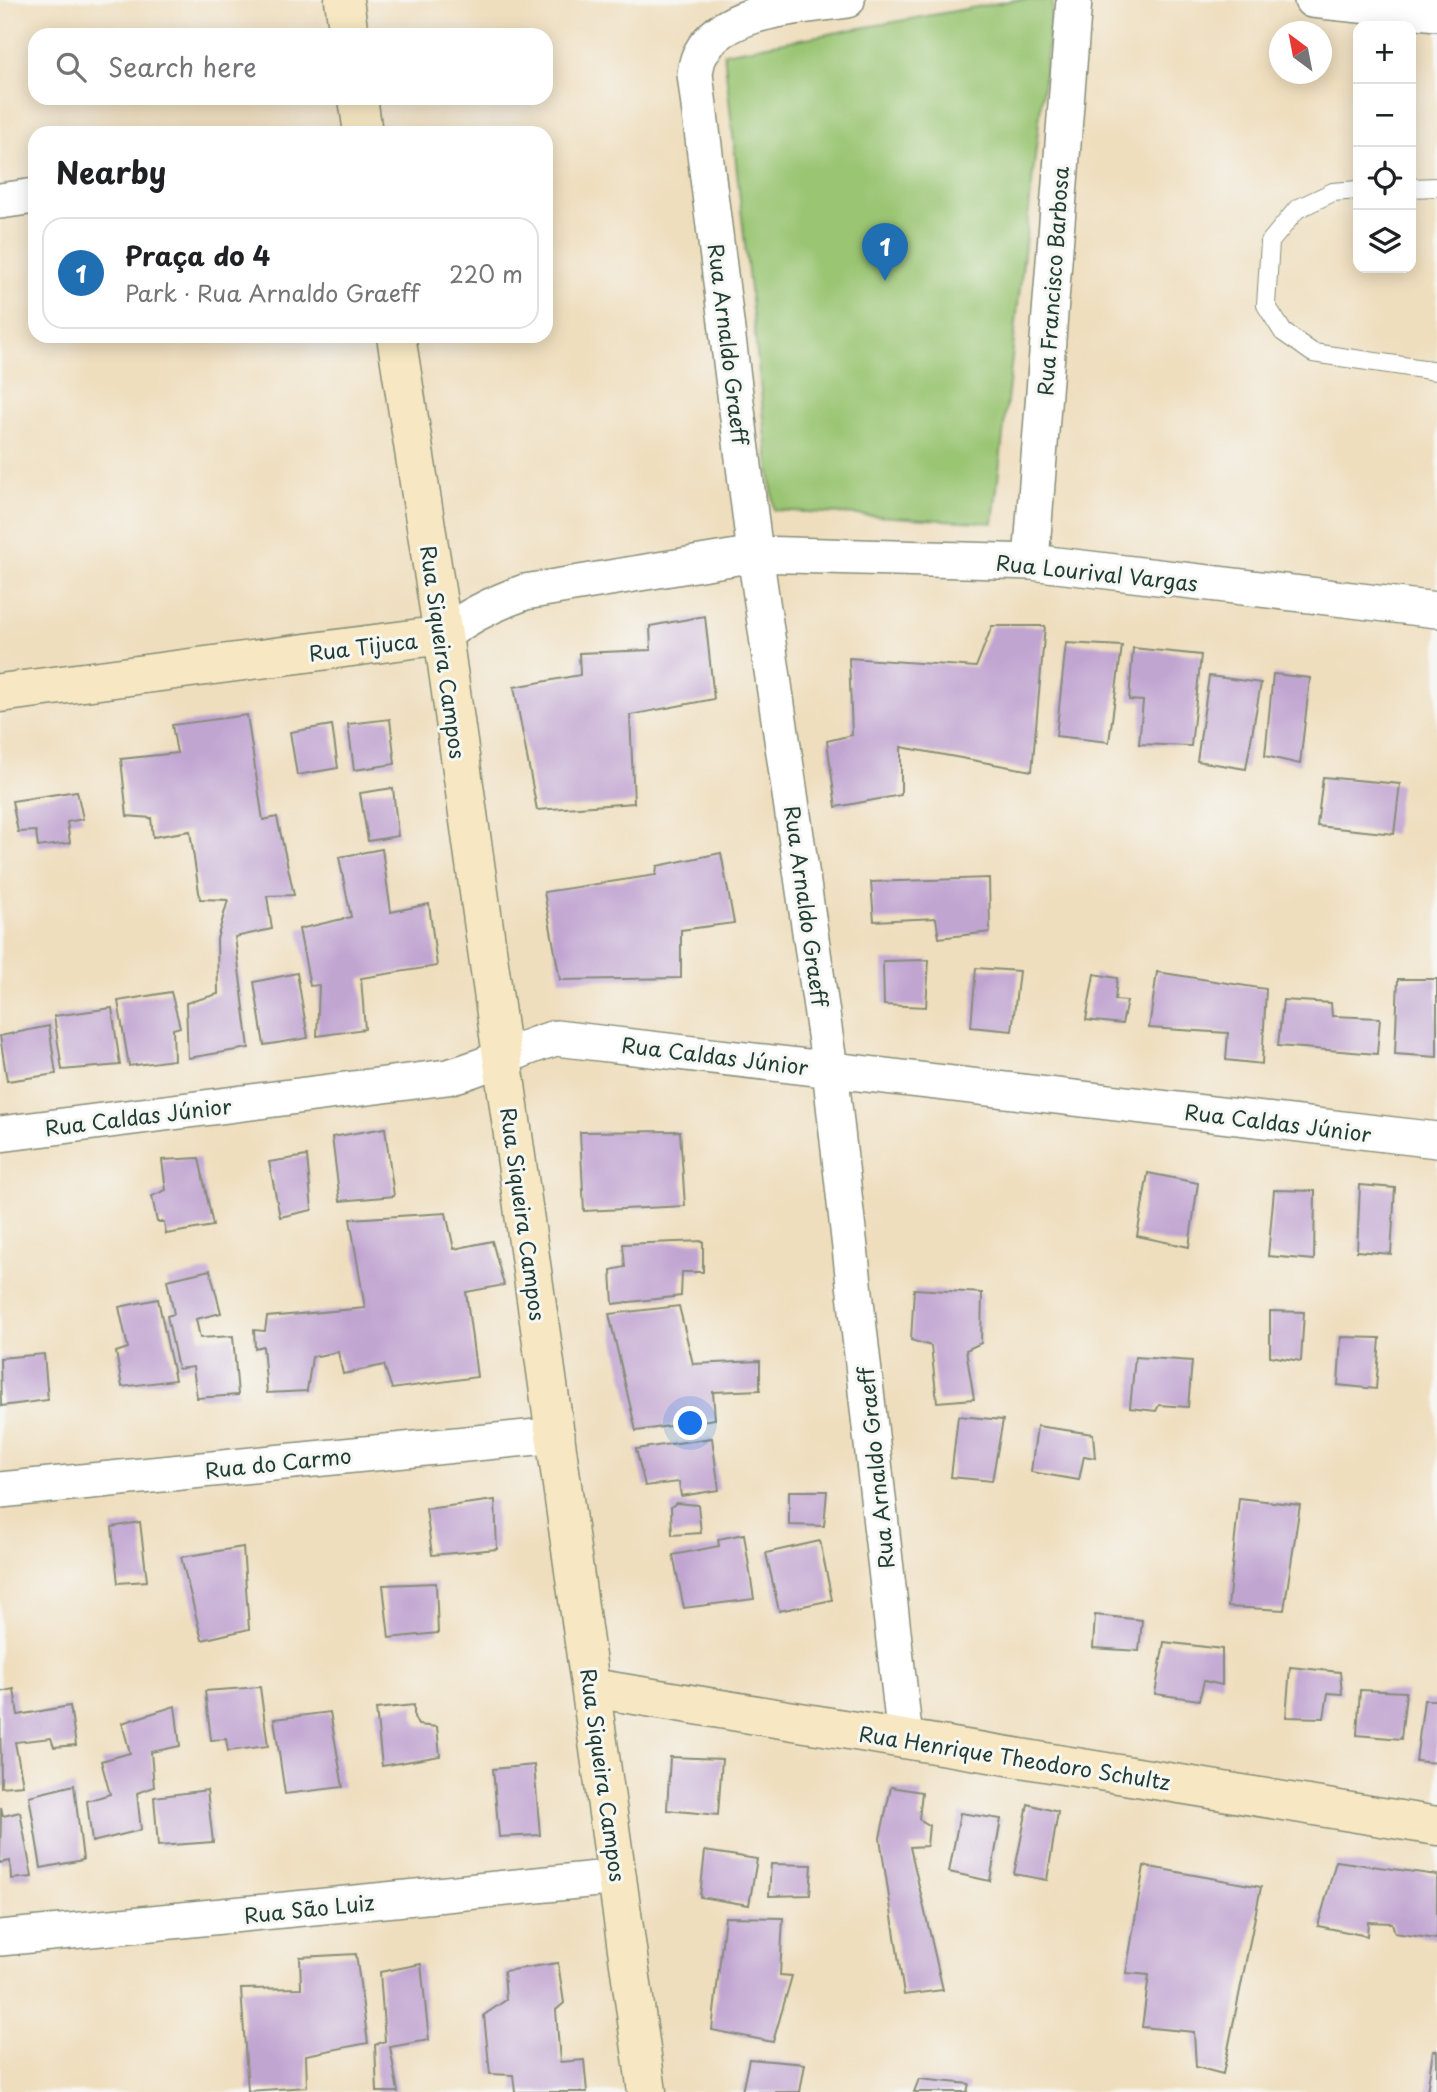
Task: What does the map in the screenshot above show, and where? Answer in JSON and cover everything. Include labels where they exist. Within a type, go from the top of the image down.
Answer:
[{"type":"main road","points":[[344,0],[348,28]]},
{"type":"main road","points":[[359,105],[362,126]]},
{"type":"main road","name":"Rua Siqueira Campos","points":[[397,343],[443,635],[647,2092]]},
{"type":"main road","name":"Rua Tijuca","points":[[0,693],[443,635]]},
{"type":"main road","name":"Rua Henrique Theodoro Schultz","points":[[592,1688],[1437,1826]]},
{"type":"street","name":"Rua Arnaldo Graeff","points":[[847,0],[754,14],[716,33],[700,53],[695,74],[755,554],[830,1069],[905,1739]]},
{"type":"street","name":"Rua Francisco Barbosa","points":[[1031,562],[1074,0]]},
{"type":"street","points":[[1312,0],[1437,13]]},
{"type":"street","points":[[0,201],[28,196]]},
{"type":"street","name":"Rua Lourival Vargas","points":[[755,554],[1031,562],[1437,610]]},
{"type":"street","name":"Rua Tijuca","points":[[443,635],[468,616],[491,604],[525,592],[755,554]]},
{"type":"street","name":"Rua Caldas Júnior","points":[[0,1134],[447,1077],[473,1070],[534,1044],[556,1038],[1437,1140]]},
{"type":"street","name":"Rua do Carmo","points":[[0,1490],[557,1435]]},
{"type":"street","name":"Rua São Luiz","points":[[0,1938],[618,1877]]},
{"type":"lane","points":[[1416,188],[1437,187]]},
{"type":"lane","points":[[1353,190],[1333,192],[1297,209],[1270,242],[1266,304],[1283,332],[1313,353],[1437,371]]},
{"type":"green space","points":[[1015,0],[1053,0],[993,523],[774,510],[724,53]]},
{"type":"building","points":[[705,616],[714,699],[630,715],[634,803],[537,810],[514,687],[580,675],[579,653],[651,650],[650,626]]},
{"type":"building","points":[[992,626],[1045,626],[1032,771],[901,747],[901,795],[836,807],[827,741],[852,735],[849,658],[976,667]]},
{"type":"building","points":[[1066,643],[1122,646],[1109,742],[1056,736]]},
{"type":"building","points":[[1133,648],[1201,655],[1191,746],[1139,744],[1143,701],[1129,700]]},
{"type":"building","points":[[1273,674],[1310,678],[1300,764],[1265,756]]},
{"type":"building","points":[[1209,676],[1261,683],[1246,769],[1197,761]]},
{"type":"building","points":[[247,715],[263,820],[277,817],[294,895],[267,896],[272,929],[235,937],[249,1048],[188,1058],[186,1003],[218,994],[217,939],[228,900],[200,899],[190,831],[153,837],[151,818],[127,816],[121,759],[177,753],[172,725]]},
{"type":"building","points":[[390,719],[395,764],[354,770],[348,724]]},
{"type":"building","points":[[332,725],[338,768],[297,775],[290,732]]},
{"type":"building","points":[[1323,777],[1400,784],[1394,834],[1317,826]]},
{"type":"building","points":[[393,788],[398,836],[368,841],[360,793]]},
{"type":"building","points":[[77,791],[83,819],[67,822],[70,843],[38,847],[36,831],[18,832],[12,801]]},
{"type":"building","points":[[382,849],[391,912],[429,904],[437,966],[361,978],[365,1029],[317,1036],[319,985],[310,986],[299,929],[351,917],[339,857]]},
{"type":"building","points":[[721,853],[734,923],[681,930],[681,978],[560,980],[544,892],[656,875],[657,866]]},
{"type":"building","points":[[989,878],[990,932],[939,938],[936,918],[874,921],[871,882]]},
{"type":"building","points":[[929,960],[926,1007],[884,1005],[883,961]]},
{"type":"building","points":[[976,968],[1019,971],[1012,1031],[971,1027]]},
{"type":"building","points":[[1157,972],[1266,989],[1262,1064],[1226,1060],[1228,1033],[1149,1028]]},
{"type":"building","points":[[297,973],[308,1038],[264,1045],[254,982]]},
{"type":"building","points":[[1094,974],[1117,978],[1115,1000],[1127,1001],[1122,1024],[1086,1020]]},
{"type":"building","points":[[1398,979],[1437,979],[1437,1057],[1395,1054]]},
{"type":"building","points":[[171,992],[180,1027],[173,1029],[174,1060],[129,1066],[118,1001]]},
{"type":"building","points":[[1283,1000],[1331,1003],[1332,1016],[1380,1018],[1377,1054],[1278,1046]]},
{"type":"building","points":[[112,1008],[120,1065],[62,1070],[54,1016]]},
{"type":"building","points":[[49,1026],[56,1074],[7,1081],[0,1036]]},
{"type":"building","points":[[385,1128],[394,1196],[340,1201],[332,1137]]},
{"type":"building","points":[[680,1131],[685,1206],[584,1211],[580,1132]]},
{"type":"building","points":[[307,1156],[312,1210],[280,1217],[269,1162]]},
{"type":"building","points":[[199,1158],[213,1226],[166,1234],[164,1222],[157,1222],[152,1196],[166,1190],[162,1160]]},
{"type":"building","points":[[1148,1173],[1198,1183],[1189,1247],[1137,1236]]},
{"type":"building","points":[[1360,1185],[1395,1188],[1391,1254],[1357,1251]]},
{"type":"building","points":[[1274,1190],[1315,1191],[1314,1260],[1268,1256]]},
{"type":"building","points":[[446,1213],[454,1249],[492,1241],[504,1285],[466,1292],[477,1377],[392,1389],[384,1365],[343,1374],[338,1352],[312,1357],[307,1391],[267,1393],[263,1346],[255,1348],[254,1330],[265,1331],[267,1317],[365,1308],[350,1219]]},
{"type":"building","points":[[703,1241],[703,1272],[682,1272],[681,1296],[613,1304],[611,1270],[625,1267],[623,1244]]},
{"type":"building","points":[[210,1270],[221,1313],[196,1319],[200,1338],[233,1336],[238,1395],[197,1398],[193,1367],[178,1369],[167,1316],[174,1314],[167,1280]]},
{"type":"building","points":[[914,1289],[982,1293],[981,1343],[966,1350],[974,1399],[937,1402],[931,1346],[911,1340]]},
{"type":"building","points":[[158,1299],[175,1380],[122,1387],[116,1352],[128,1348],[119,1307]]},
{"type":"building","points":[[679,1306],[693,1364],[760,1361],[760,1390],[713,1392],[715,1419],[636,1431],[609,1314]]},
{"type":"building","points":[[1270,1311],[1304,1312],[1301,1361],[1270,1356]]},
{"type":"building","points":[[1341,1337],[1380,1338],[1376,1389],[1338,1385]]},
{"type":"building","points":[[44,1354],[48,1400],[1,1406],[0,1358]]},
{"type":"building","points":[[1135,1357],[1192,1361],[1188,1407],[1159,1405],[1156,1411],[1130,1408]]},
{"type":"building","points":[[958,1416],[1003,1420],[992,1481],[951,1477]]},
{"type":"building","points":[[1037,1426],[1093,1434],[1095,1458],[1084,1456],[1079,1480],[1031,1472]]},
{"type":"building","points":[[712,1438],[719,1490],[681,1496],[679,1482],[645,1486],[636,1449]]},
{"type":"building","points":[[789,1491],[827,1491],[824,1526],[789,1525]]},
{"type":"building","points":[[1239,1498],[1300,1505],[1284,1610],[1228,1607]]},
{"type":"building","points":[[495,1500],[497,1549],[432,1555],[426,1509]]},
{"type":"building","points":[[676,1503],[698,1505],[701,1533],[672,1535],[671,1507]]},
{"type":"building","points":[[140,1522],[147,1581],[118,1583],[112,1527]]},
{"type":"building","points":[[744,1534],[754,1599],[684,1608],[673,1555],[719,1546],[718,1539]]},
{"type":"building","points":[[820,1541],[832,1600],[779,1611],[766,1553]]},
{"type":"building","points":[[243,1547],[249,1629],[202,1640],[181,1557]]},
{"type":"building","points":[[436,1583],[438,1633],[389,1638],[383,1585]]},
{"type":"building","points":[[1095,1615],[1142,1620],[1139,1651],[1093,1648]]},
{"type":"building","points":[[1164,1642],[1222,1649],[1222,1685],[1204,1681],[1199,1700],[1155,1694]]},
{"type":"building","points":[[1290,1667],[1340,1672],[1342,1694],[1328,1693],[1324,1718],[1286,1717]]},
{"type":"building","points":[[260,1687],[268,1746],[228,1751],[226,1739],[211,1740],[205,1691]]},
{"type":"building","points":[[14,1689],[18,1715],[70,1706],[76,1745],[54,1747],[51,1738],[15,1742],[23,1785],[1,1787],[0,1692]]},
{"type":"building","points":[[1360,1690],[1406,1692],[1401,1739],[1357,1735]]},
{"type":"building","points":[[1424,1700],[1437,1700],[1437,1763],[1416,1761]]},
{"type":"building","points":[[414,1705],[414,1717],[418,1725],[437,1727],[440,1756],[382,1766],[376,1709]]},
{"type":"building","points":[[175,1706],[180,1746],[151,1752],[154,1787],[137,1793],[141,1830],[92,1842],[87,1801],[110,1794],[101,1761],[130,1753],[122,1723]]},
{"type":"building","points":[[330,1712],[343,1787],[285,1794],[274,1719]]},
{"type":"building","points":[[670,1757],[722,1759],[718,1815],[667,1810]]},
{"type":"building","points":[[534,1765],[540,1835],[499,1837],[493,1769]]},
{"type":"building","points":[[74,1785],[83,1860],[41,1868],[29,1796]]},
{"type":"building","points":[[891,1787],[922,1792],[919,1819],[929,1825],[927,1846],[910,1847],[943,1990],[904,1995],[880,1838]]},
{"type":"building","points":[[207,1790],[213,1842],[158,1846],[154,1797]]},
{"type":"building","points":[[1028,1804],[1058,1812],[1047,1880],[1014,1874]]},
{"type":"building","points":[[1,1807],[3,1816],[20,1812],[32,1877],[11,1879],[10,1861],[0,1863]]},
{"type":"building","points":[[960,1813],[1001,1819],[990,1881],[949,1872]]},
{"type":"building","points":[[705,1851],[757,1859],[749,1905],[700,1897]]},
{"type":"building","points":[[1336,1861],[1437,1875],[1437,1939],[1395,1933],[1392,1923],[1368,1922],[1367,1936],[1318,1926]]},
{"type":"building","points":[[771,1864],[812,1865],[810,1895],[769,1896]]},
{"type":"building","points":[[1144,1866],[1261,1887],[1223,2074],[1196,2067],[1194,2032],[1142,2027],[1149,1975],[1126,1973]]},
{"type":"building","points":[[725,1917],[783,1918],[780,1975],[792,1976],[773,2042],[712,2030]]},
{"type":"building","points":[[356,1954],[368,2043],[306,2055],[307,2087],[248,2091],[241,1989],[301,1988],[300,1957]]},
{"type":"building","points":[[558,1963],[564,2003],[556,2010],[560,2062],[584,2060],[587,2092],[515,2092],[513,2075],[490,2074],[484,2015],[506,2000],[504,1971]]},
{"type":"building","points":[[421,1964],[429,2040],[390,2047],[398,2092],[377,2092],[375,2045],[385,2041],[380,1972]]},
{"type":"building","points":[[1433,2050],[1437,2051],[1437,2092],[1427,2092]]},
{"type":"building","points":[[749,2059],[805,2064],[800,2092],[742,2092]]},
{"type":"building","points":[[919,2079],[969,2084],[967,2092],[914,2092]]},
{"type":"place","name":"Praça do 4","points":[[885,281]]}]
